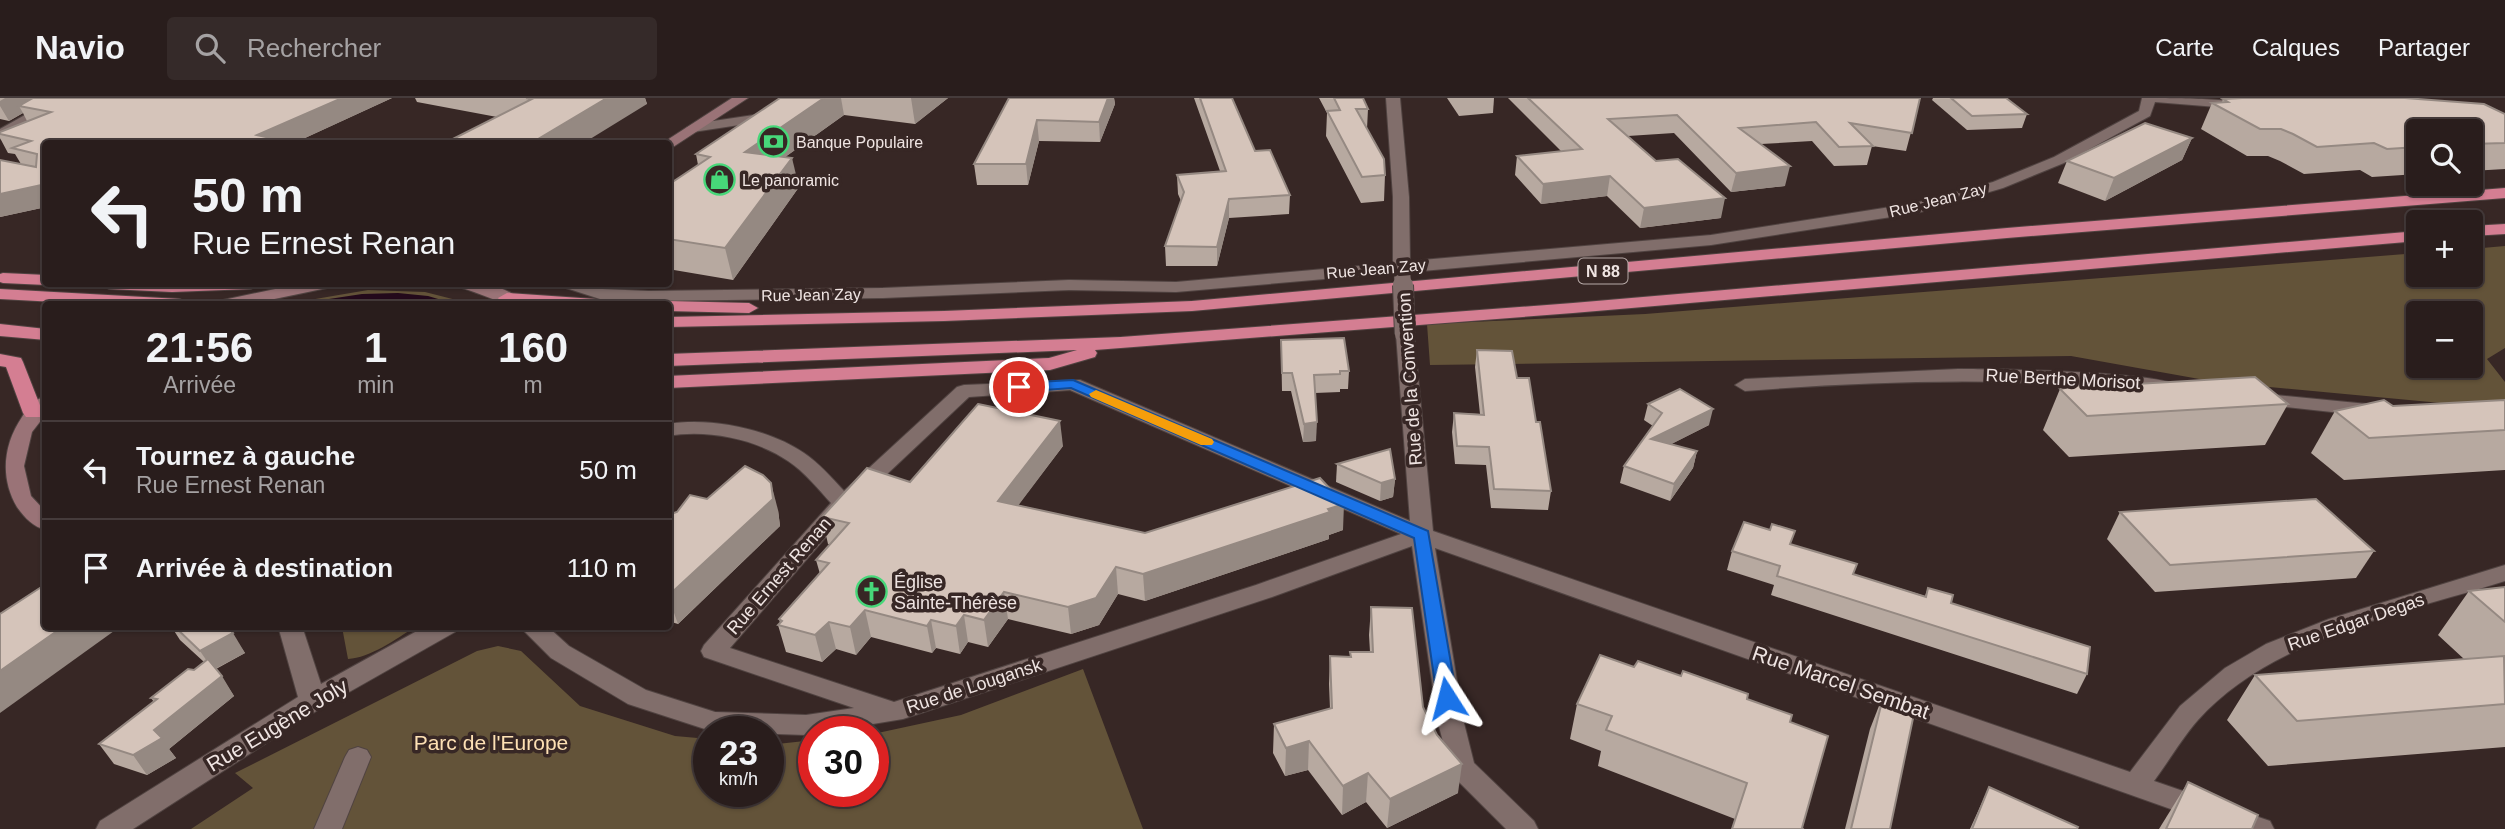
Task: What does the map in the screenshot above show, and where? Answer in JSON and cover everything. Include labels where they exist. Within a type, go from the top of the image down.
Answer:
[{"type":"highway","name":"N 88","points":[[672,322],[1192,306],[2020,232],[2505,193]]},
{"type":"highway","points":[[2483,230],[2505,229]]},
{"type":"highway","name":"N 88","points":[[672,360],[1121,343],[1559,309],[2406,237]]},
{"type":"highway","points":[[1,286],[42,281]]},
{"type":"highway","points":[[1,286],[116,301]]},
{"type":"highway","points":[[504,295],[565,301]]},
{"type":"highway","points":[[672,306],[843,308],[1056,300],[1192,306]]},
{"type":"highway","points":[[0,330],[42,335]]},
{"type":"highway","points":[[672,382],[1050,364],[1121,343]]},
{"type":"highway","points":[[0,360],[14,362],[33,415]]},
{"type":"main road","points":[[672,141],[741,98]]},
{"type":"main road","points":[[243,301],[307,287]]},
{"type":"main road","points":[[478,287],[504,295]]},
{"type":"main road","points":[[0,436],[33,415]]},
{"type":"main road","points":[[33,415],[5,466],[7,500],[42,521]]},
{"type":"street","points":[[0,135],[65,98]]},
{"type":"street","name":"Rue de la Convention","points":[[1392,98],[1401,197],[1405,334],[1422,535],[1451,723],[1462,768],[1524,829]]},
{"type":"street","name":"Rue Jean Zay","points":[[580,287],[600,294],[649,296],[870,293],[1069,285],[1176,288],[1711,240],[1917,208],[1998,185],[2059,160],[2145,113],[2149,98]]},
{"type":"street","points":[[2157,98],[2263,107]]},
{"type":"street","points":[[693,128],[774,116]]},
{"type":"street","name":"Rue Berthe Morisot","points":[[1745,385],[1890,374],[1988,374],[2104,378],[2194,391]]},
{"type":"street","name":"Rue Ernest Renan","points":[[894,712],[713,652],[843,503],[964,391],[1073,384],[1422,535]]},
{"type":"street","points":[[2233,396],[2403,413]]},
{"type":"street","points":[[672,429],[682,426],[763,442],[793,455],[820,477],[843,503]]},
{"type":"street","name":"Rue de Lougansk","points":[[535,630],[560,652],[637,697],[715,722],[806,725],[894,712],[1264,591],[1422,535]]},
{"type":"street","name":"Rue Marcel Sembat","points":[[1422,535],[2260,829]]},
{"type":"street","name":"Rue Edgar Degas","points":[[2136,785],[2189,713],[2234,674],[2275,650],[2338,625],[2505,573]]},
{"type":"street","points":[[291,630],[312,701]]},
{"type":"street","name":"Rue Eugène Joly","points":[[110,829],[312,701],[439,630]]},
{"type":"street","points":[[328,829],[358,757]]},
{"type":"green space","points":[[2505,246],[2505,348],[2487,359],[2505,382],[2505,409],[2216,382],[2071,356],[1430,365],[1427,324],[1645,314],[2406,254],[2406,287],[2483,287],[2483,248]]},
{"type":"green space","points":[[368,290],[425,292],[460,301],[304,301]]},
{"type":"green space","points":[[343,630],[410,630],[374,652],[348,659]]},
{"type":"green space","name":"Parc de l'Europe","points":[[498,646],[521,651],[580,706],[675,736],[693,738],[693,807],[784,807],[784,743],[798,742],[798,807],[889,807],[889,731],[961,715],[1083,669],[1143,829],[191,829],[253,788],[235,773],[477,651]]},
{"type":"shaded area","points":[[398,293],[445,301],[316,301],[362,294]]},
{"type":"building","points":[[33,98],[342,98],[257,135],[280,140],[42,140],[42,185],[0,194],[0,160],[36,167],[37,154],[12,148],[31,141],[0,132],[51,112],[19,106]]},
{"type":"building","points":[[526,98],[607,98],[538,139],[546,140],[451,140],[532,99]]},
{"type":"building","points":[[780,98],[824,98],[745,152],[792,158],[725,248],[672,240],[672,182],[710,157],[696,154]]},
{"type":"building","points":[[1009,98],[1108,98],[1099,122],[1037,120],[1026,164],[974,164]]},
{"type":"building","points":[[1200,98],[1232,98],[1255,151],[1270,150],[1290,195],[1229,199],[1217,247],[1165,246],[1184,192],[1177,175],[1226,171]]},
{"type":"building","points":[[1334,98],[1363,98],[1368,109],[1356,109],[1384,159],[1385,175],[1362,177],[1327,111],[1340,110]]},
{"type":"building","points":[[1528,98],[1920,98],[1912,133],[1850,123],[1873,146],[1839,147],[1816,122],[1739,128],[1790,166],[1736,173],[1677,115],[1608,119],[1656,161],[1678,159],[1725,198],[1644,208],[1610,176],[1543,184],[1517,156],[1582,149]]},
{"type":"building","points":[[1951,98],[2006,98],[2027,114],[1972,116]]},
{"type":"building","points":[[2405,98],[2484,104],[2505,114],[2505,143],[2483,144],[2483,119],[2406,119],[2406,148],[2387,149],[2374,143],[2317,147],[2281,129],[2260,129],[2212,103],[2228,102],[2223,99]]},
{"type":"building","points":[[2145,123],[2192,138],[2114,178],[2067,161]]},
{"type":"building","points":[[1344,338],[1349,371],[1314,375],[1317,422],[1304,424],[1292,373],[1282,373],[1281,340]]},
{"type":"building","points":[[1477,350],[1512,351],[1517,378],[1529,378],[1536,422],[1540,422],[1551,491],[1494,489],[1489,447],[1457,446],[1454,413],[1484,415]]},
{"type":"building","points":[[2255,377],[2288,404],[2087,416],[2060,389],[2112,379],[2119,385]]},
{"type":"building","points":[[1680,389],[1713,409],[1651,439],[1697,451],[1674,484],[1624,466],[1662,413],[1648,404]]},
{"type":"building","points":[[2384,400],[2393,406],[2505,400],[2505,430],[2369,438],[2335,411]]},
{"type":"building","points":[[978,404],[1060,421],[998,501],[1145,533],[1320,478],[1344,504],[1328,509],[1330,512],[1143,574],[1116,567],[1096,598],[1068,607],[1004,592],[984,620],[964,615],[956,626],[931,620],[927,626],[865,610],[850,627],[829,622],[815,635],[778,625],[782,621],[779,619],[829,563],[816,560],[849,523],[822,517],[867,468],[910,482]]},
{"type":"building","points":[[1390,449],[1395,479],[1381,483],[1337,464]]},
{"type":"building","points":[[745,466],[763,475],[771,483],[773,499],[672,592],[672,514],[677,512],[690,495],[707,499]]},
{"type":"building","points":[[2316,499],[2374,551],[2170,565],[2120,512]]},
{"type":"building","points":[[1744,522],[1770,530],[1772,524],[1795,531],[1790,544],[1857,564],[1853,574],[1926,597],[1928,588],[1953,595],[1951,603],[2090,647],[2087,674],[1777,576],[1780,566],[1732,551]]},
{"type":"building","points":[[42,587],[42,630],[58,630],[0,671],[0,614]]},
{"type":"building","points":[[2505,587],[2505,622],[2469,591]]},
{"type":"building","points":[[1371,607],[1412,608],[1423,707],[1437,735],[1462,764],[1390,799],[1368,773],[1343,786],[1309,741],[1286,748],[1274,724],[1332,708],[1330,656],[1351,657],[1350,652],[1373,652]]},
{"type":"building","points":[[178,630],[230,630],[233,633],[200,651]]},
{"type":"building","points":[[1600,655],[1634,667],[1638,661],[1681,676],[1683,671],[1748,694],[1747,699],[1792,715],[1790,722],[1828,736],[1803,829],[1732,829],[1747,783],[1606,730],[1612,716],[1577,704]]},
{"type":"building","points":[[2504,656],[2505,704],[2297,721],[2255,675]]},
{"type":"building","points":[[208,659],[222,676],[154,730],[162,738],[133,755],[99,744],[157,699],[151,698],[188,669],[194,670]]},
{"type":"building","points":[[1884,693],[1916,704],[1890,829],[1851,829]]},
{"type":"building","points":[[2188,782],[2258,815],[2252,829],[2166,829]]},
{"type":"building","points":[[1989,787],[2078,827],[1972,829]]},
{"type":"slow traffic","points":[[1096,394],[1206,442]]},
{"type":"place","name":"Banque Populaire","points":[[773,142]]},
{"type":"place","name":"Le panoramic","points":[[719,180]]},
{"type":"place","name":"Église Sainte-Thérèse","points":[[871,592]]},
{"type":"route","points":[[1019,387],[1073,384],[1422,535],[1447,698]]}]
